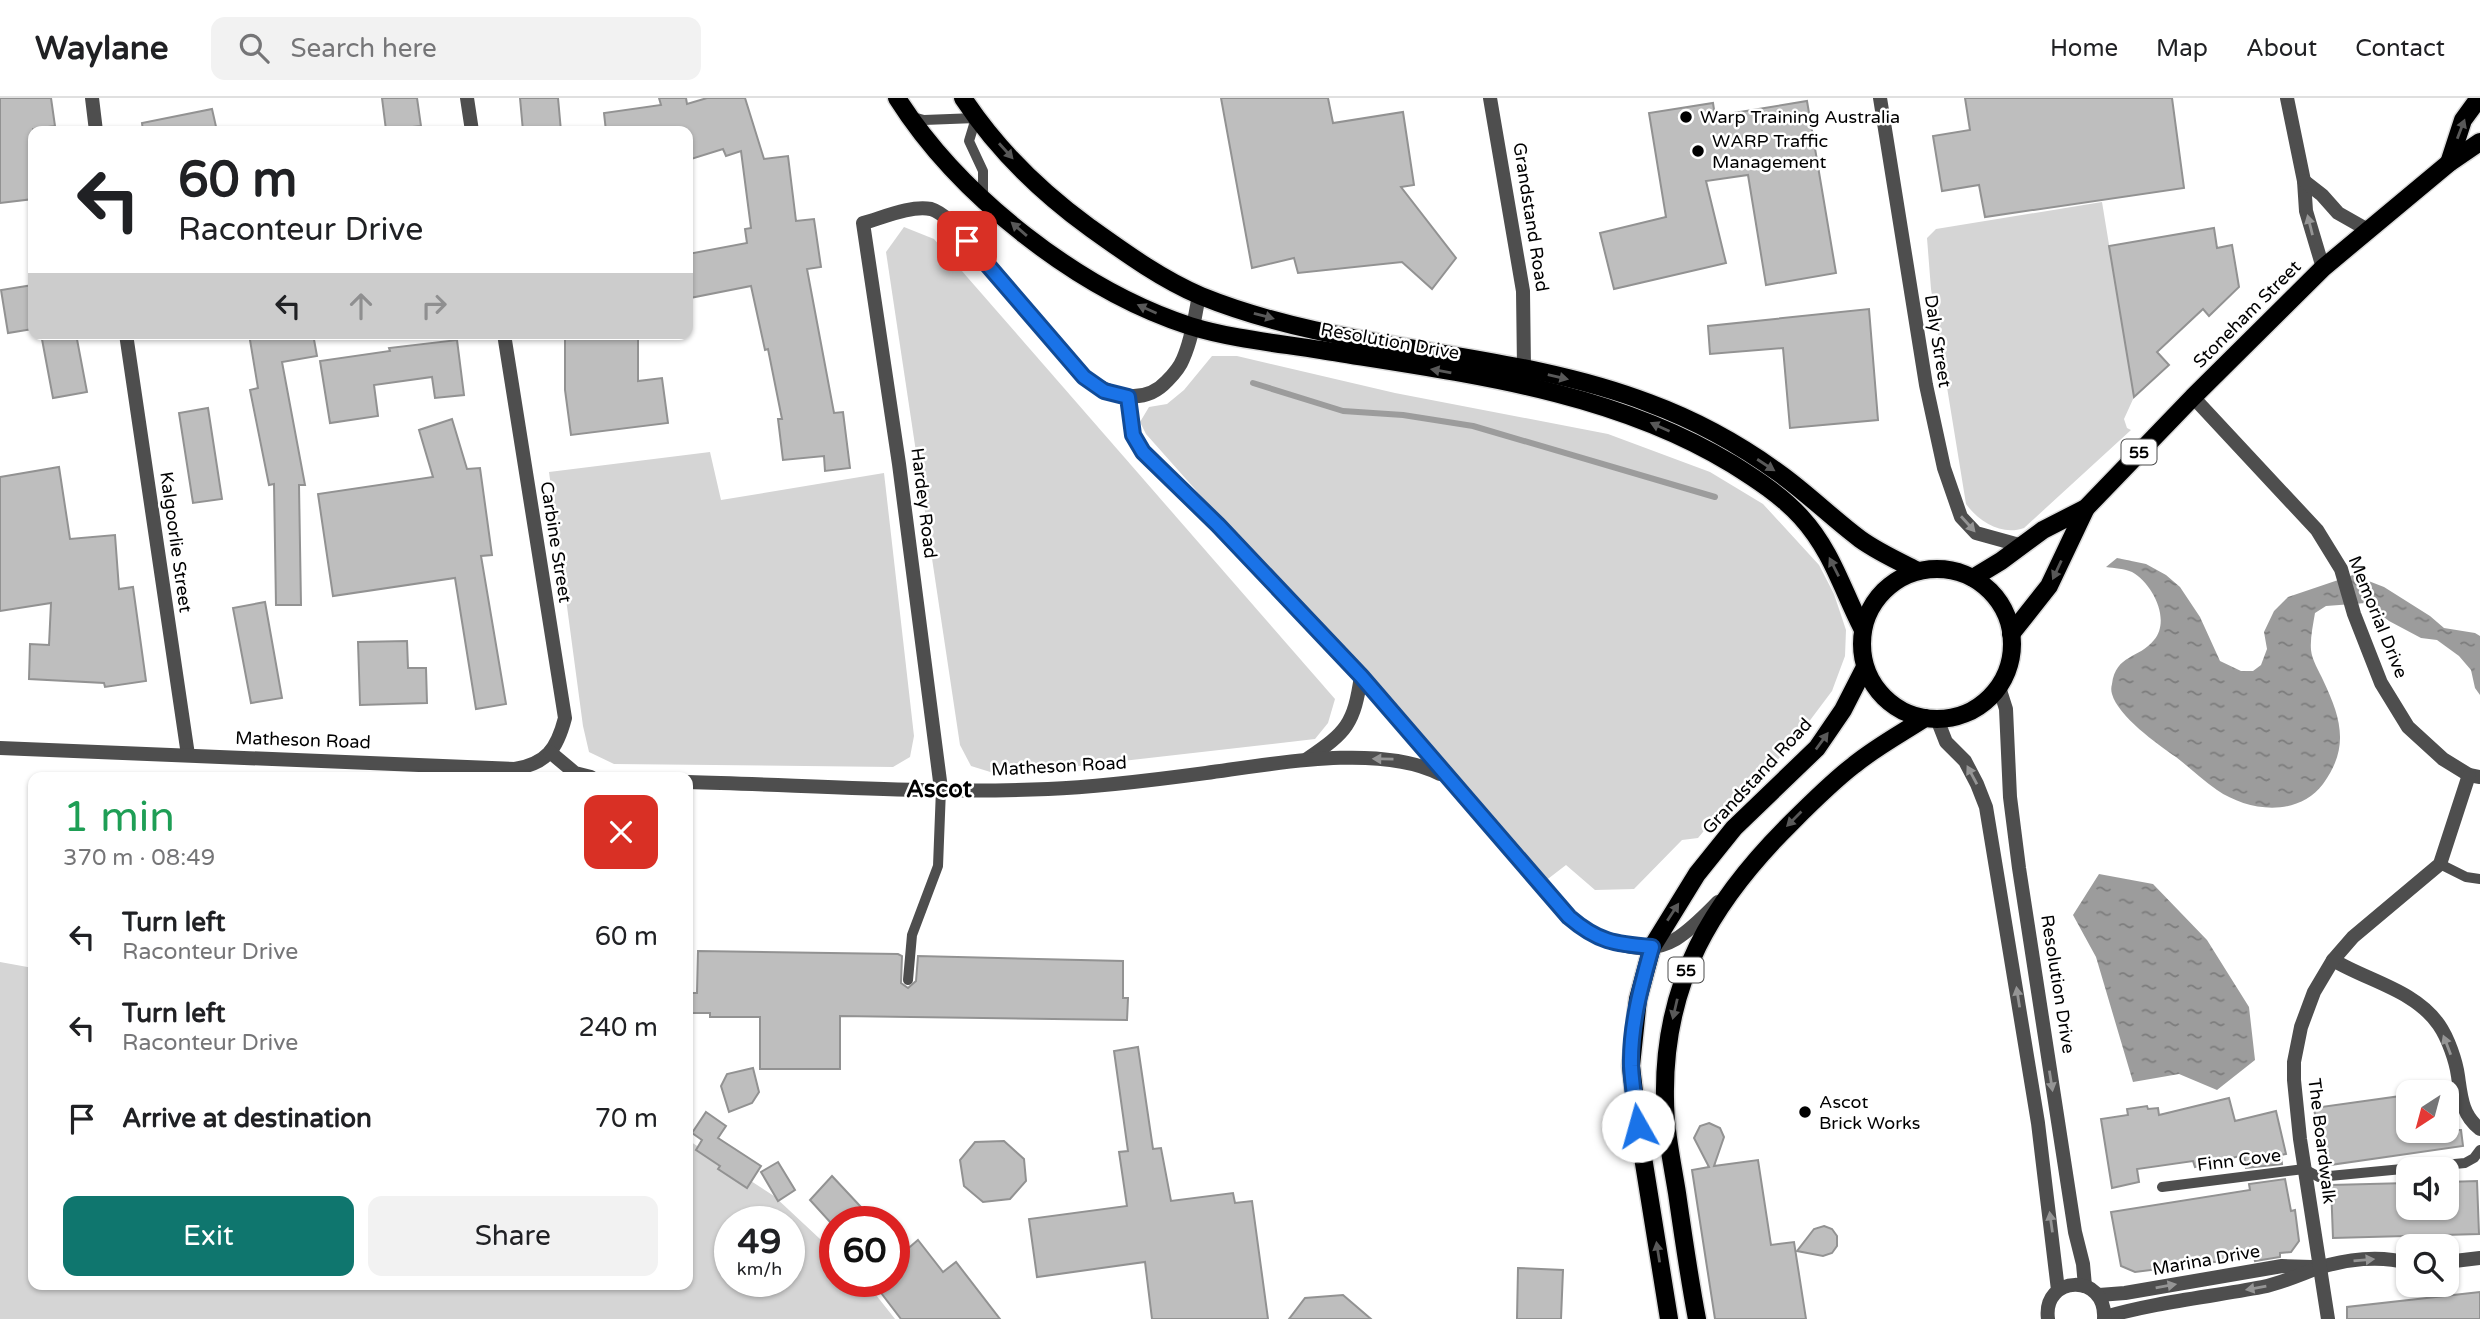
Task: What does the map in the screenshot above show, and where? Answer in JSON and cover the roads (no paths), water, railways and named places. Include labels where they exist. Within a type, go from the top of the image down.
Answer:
[{"type":"main road","name":"Resolution Drive","points":[[897,98],[933,146],[983,198],[1021,232],[1071,268],[1138,305],[1192,327],[1237,337],[1611,389],[1706,428],[1779,473],[1884,555],[1917,570]]},
{"type":"main road","name":"Resolution Drive","points":[[963,98],[976,118],[1031,179],[1065,209],[1155,272],[1199,295],[1237,309],[1315,330],[1522,377],[1630,414],[1714,453],[1746,473],[1792,509],[1809,527],[1834,564],[1850,605],[1863,628]]},
{"type":"main road","points":[[2449,163],[2463,121],[2479,98]]},
{"type":"main road","name":"Stoneham Street","points":[[2011,634],[2049,586],[2086,508],[2323,268],[2449,163],[2480,142]]},
{"type":"main road","name":"Stoneham Street","points":[[1973,578],[2043,530],[2086,508]]},
{"type":"main road","name":"55","points":[[1917,570],[1956,570],[1973,578],[1992,592],[2005,612],[2011,634],[2012,652],[1999,687],[1987,700],[1955,717],[1931,718],[1905,712],[1888,701],[1874,685],[1865,667],[1861,648],[1863,628],[1869,610],[1881,592],[1898,579],[1917,570]]},
{"type":"main road","name":"Grandstand Road","points":[[1669,1319],[1631,1066],[1638,999],[1652,947],[1697,874],[1734,828],[1817,748],[1843,710],[1865,667]]},
{"type":"main road","name":"55","points":[[1697,1319],[1665,1098],[1667,1054],[1686,969],[1707,926],[1755,858],[1820,794],[1855,764],[1931,718]]},
{"type":"street","points":[[92,98],[95,126]]},
{"type":"street","points":[[467,98],[471,126]]},
{"type":"street","name":"Grandstand Road","points":[[1490,98],[1523,291],[1522,377]]},
{"type":"street","name":"Daly Street","points":[[1880,98],[1926,385],[1944,468],[1961,517],[1976,533],[2023,545]]},
{"type":"street","points":[[2287,98],[2304,181],[2306,211],[2323,268]]},
{"type":"street","points":[[2304,181],[2322,195],[2338,213],[2368,230]]},
{"type":"street","name":"Hardey Road","points":[[941,789],[899,464],[863,223],[917,209],[930,209],[940,213],[950,221],[1084,377],[1104,391],[1128,397]]},
{"type":"street","points":[[1199,295],[1183,360],[1160,388],[1147,395],[1128,397],[1133,435],[1143,452],[1218,525],[1361,676],[1569,917],[1585,931],[1615,944],[1652,947],[1674,940],[1694,926],[1729,892]]},
{"type":"street","name":"Kalgoorlie Street","points":[[127,340],[188,755]]},
{"type":"street","name":"Carbine Street","points":[[505,340],[565,718],[560,735],[550,752]]},
{"type":"street","name":"Memorial Drive","points":[[2193,397],[2317,530],[2342,569],[2354,614],[2381,683],[2408,727],[2444,759],[2475,776]]},
{"type":"street","name":"Matheson Road","points":[[1306,759],[1331,743],[1348,726],[1357,704],[1361,676]]},
{"type":"street","name":"Resolution Drive","points":[[1999,687],[2006,709],[2010,797],[2019,868],[2085,1286]]},
{"type":"street","points":[[1931,718],[1946,742],[1965,761],[1986,807],[2038,1123],[2058,1290]]},
{"type":"street","name":"Matheson Road","points":[[0,748],[515,769],[536,765],[550,752]]},
{"type":"street","points":[[550,752],[574,772]]},
{"type":"street","name":"Matheson Road","points":[[693,782],[1049,789],[1306,759],[1400,760],[1424,766],[1448,778]]},
{"type":"street","points":[[2440,864],[2475,776]]},
{"type":"street","name":"The Boardwalk","points":[[2328,1319],[2304,1169],[2294,1062],[2301,1027],[2314,992],[2333,960],[2353,937],[2440,864]]},
{"type":"street","points":[[2333,960],[2403,994],[2424,1009],[2440,1026],[2458,1074],[2459,1095],[2466,1114],[2480,1129]]},
{"type":"street","points":[[2459,1260],[2480,1258]]},
{"type":"street","name":"Marina Drive","points":[[2104,1318],[2135,1308],[2281,1283],[2320,1267],[2357,1260],[2396,1259]]},
{"type":"street","name":"Marina Drive","points":[[2099,1295],[2282,1266],[2320,1267]]},
{"type":"street","points":[[2048,1319],[2048,1304],[2058,1290],[2067,1285],[2085,1286],[2099,1295],[2103,1302],[2104,1318]]},
{"type":"lane","points":[[908,115],[924,120],[976,118],[969,142],[983,171],[983,198]]},
{"type":"lane","points":[[908,980],[912,935],[938,866],[941,789]]},
{"type":"lane","points":[[2440,864],[2466,877],[2480,879]]},
{"type":"lane","name":"Finn Cove","points":[[2162,1187],[2304,1169],[2319,1177],[2465,1163],[2474,1158],[2480,1150]]},
{"type":"water","points":[[2117,558],[2146,564],[2180,587],[2200,617],[2220,661],[2241,671],[2253,671],[2261,665],[2267,649],[2264,632],[2274,611],[2288,597],[2353,575],[2384,587],[2444,628],[2480,636],[2480,695],[2475,688],[2471,670],[2459,656],[2437,640],[2421,638],[2389,621],[2366,603],[2326,606],[2315,613],[2311,646],[2313,658],[2338,720],[2340,745],[2337,757],[2323,784],[2313,795],[2300,802],[2273,808],[2244,803],[2217,790],[2149,737],[2130,720],[2116,702],[2111,688],[2114,674],[2123,662],[2154,640],[2161,623],[2157,603],[2147,585],[2132,572],[2106,567]]},
{"type":"water","points":[[2099,874],[2153,884],[2207,940],[2249,1007],[2255,1060],[2217,1090],[2179,1074],[2133,1082],[2096,957],[2073,915]]},
{"type":"waterway","points":[[1253,383],[1343,411],[1403,415],[1473,426],[1715,497]]},
{"type":"place","name":"Warp Training Australia","points":[[1686,117]]},
{"type":"place","name":"WARP Traffic Management","points":[[1698,151]]},
{"type":"place","name":"Ascot Brick Works","points":[[1805,1112]]},
{"type":"district","name":"Ascot","points":[[939,789]]}]
